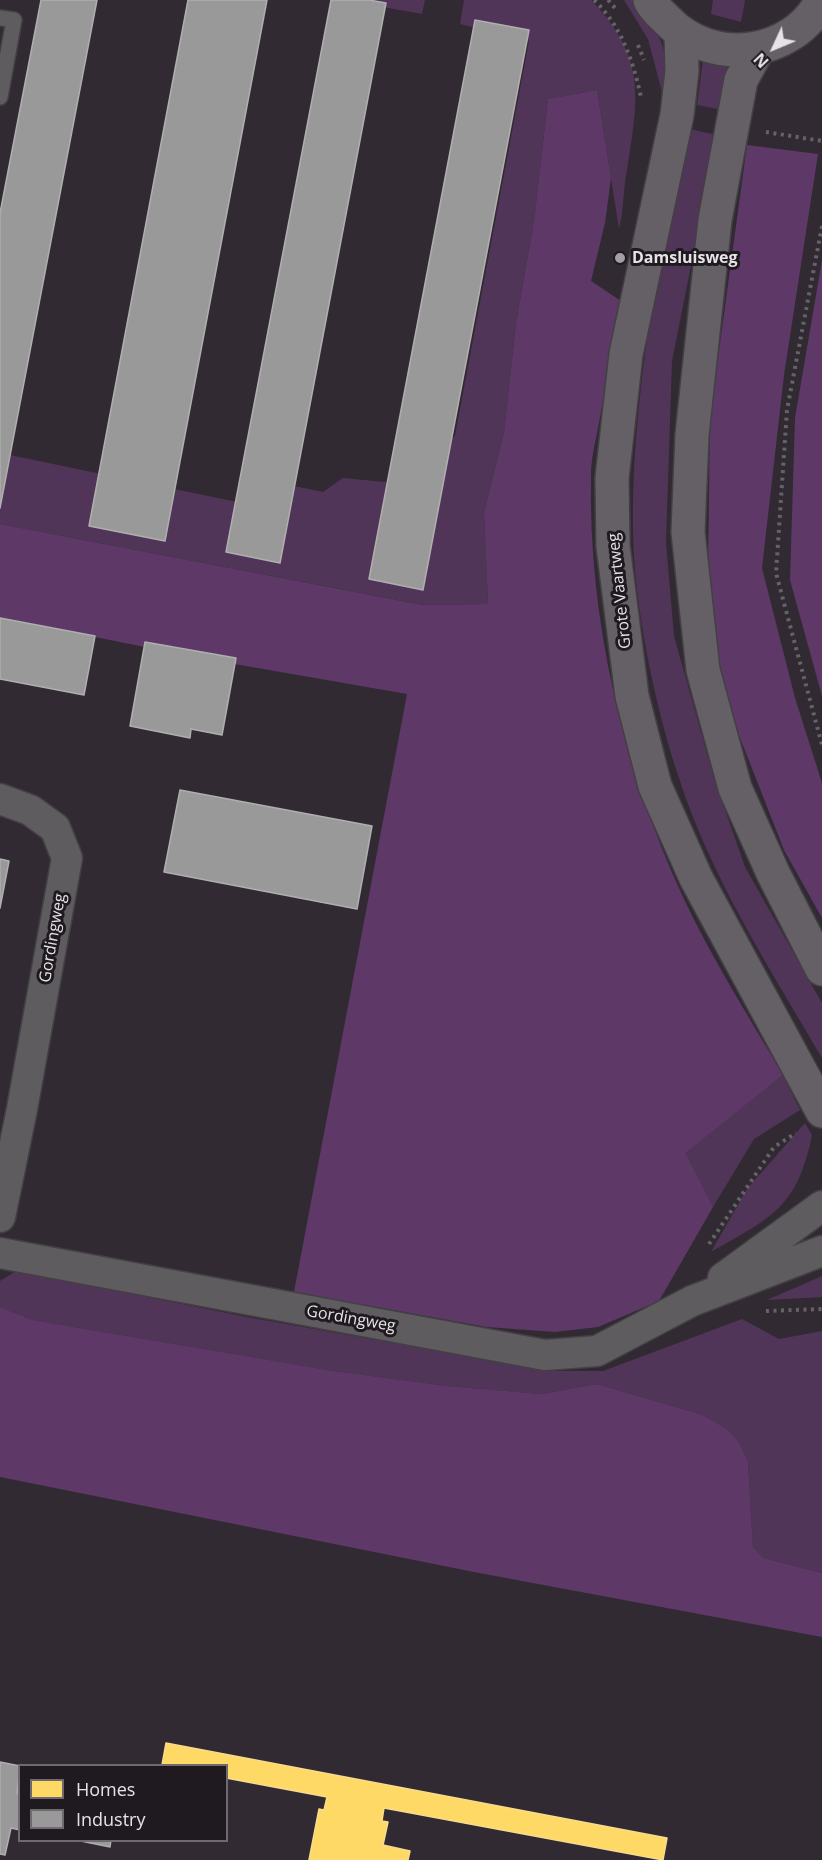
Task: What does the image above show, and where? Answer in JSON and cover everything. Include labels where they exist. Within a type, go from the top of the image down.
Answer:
[{"type":"main road","points":[[650,0],[681,34],[705,46],[731,51],[758,49],[792,34],[820,4]]},
{"type":"main road","name":"Grote Vaartweg","points":[[681,34],[682,71],[677,115],[626,354],[612,478],[613,546],[632,696],[655,786],[696,878],[812,1120]]},
{"type":"main road","points":[[758,49],[741,80],[730,126],[715,220],[692,435],[688,532],[703,670],[735,788],[773,873],[822,969]]},
{"type":"street","name":"Gordingweg","points":[[0,798],[30,810],[55,828],[68,858],[0,1217]]},
{"type":"street","name":"Gordingweg","points":[[692,1301],[822,1206]]},
{"type":"street","name":"Gordingweg","points":[[0,1253],[545,1355],[597,1351],[692,1301],[822,1251]]},
{"type":"lane","points":[[0,18],[14,20],[0,97]]},
{"type":"path","points":[[594,0],[615,26],[629,51],[643,103]]},
{"type":"path","points":[[608,0],[616,9]]},
{"type":"path","points":[[635,36],[646,64]]},
{"type":"path","points":[[822,226],[787,410],[776,573],[822,745]]},
{"type":"path","points":[[692,1301],[698,1262],[729,1211],[774,1147],[812,1120]]},
{"type":"shaded area","points":[[0,0],[822,0],[822,1860],[0,1860]]},
{"type":"shaded area","points":[[343,0],[425,0],[422,14]]},
{"type":"shaded area","points":[[464,0],[591,0],[622,40],[630,60],[635,99],[619,229],[597,90],[548,99],[534,221],[516,323],[504,432],[484,513],[488,604],[424,605],[0,524],[0,453],[242,503],[246,476],[323,492],[343,478],[396,483],[427,462],[455,436],[529,41],[460,24]]},
{"type":"shaded area","points":[[624,0],[634,0],[657,32],[664,52],[665,64],[662,92],[648,39]]},
{"type":"shaded area","points":[[713,0],[745,0],[741,22],[711,14]]},
{"type":"shaded area","points":[[703,60],[732,67],[723,110],[697,105]]},
{"type":"shaded area","points":[[597,90],[611,178],[605,223],[591,281],[621,301],[591,468],[596,583],[613,691],[643,796],[683,897],[731,988],[783,1075],[685,1153],[713,1207],[659,1301],[598,1327],[555,1332],[487,1327],[294,1292],[407,694],[200,658],[0,618],[0,524],[423,605],[488,604],[484,513],[504,432],[516,323],[534,221],[548,99]]},
{"type":"shaded area","points":[[689,129],[717,135],[672,361],[666,543],[674,636],[713,775],[745,867],[822,1003],[822,1058],[742,920],[691,812],[671,753],[659,707],[640,612],[634,557],[633,493],[640,394],[657,280]]},
{"type":"shaded area","points":[[747,145],[818,154],[784,375],[762,568],[795,698],[822,783],[822,918],[784,850],[724,697],[708,571],[710,417]]},
{"type":"shaded area","points":[[822,260],[822,696],[790,580],[795,418]]},
{"type":"shaded area","points":[[783,1075],[800,1110],[754,1139],[713,1207],[684,1153]]},
{"type":"shaded area","points":[[805,1123],[812,1135],[806,1160],[790,1195],[766,1219],[711,1252],[747,1189]]},
{"type":"shaded area","points":[[16,1271],[252,1318],[552,1371],[603,1371],[742,1319],[779,1339],[822,1331],[822,1573],[763,1558],[753,1547],[748,1462],[739,1442],[727,1429],[703,1415],[597,1384],[542,1394],[447,1386],[334,1371],[33,1320],[0,1307],[0,1281]]},
{"type":"shaded area","points":[[822,1276],[822,1297],[767,1300]]},
{"type":"shaded area","points":[[0,1307],[33,1320],[334,1371],[447,1386],[542,1394],[597,1384],[703,1415],[727,1429],[739,1442],[748,1462],[753,1547],[763,1558],[822,1573],[822,1637],[474,1572],[0,1477]]},
{"type":"building: Homes","points":[[166,1743],[667,1838],[663,1860],[384,1808],[382,1821],[388,1822],[383,1845],[410,1851],[408,1860],[309,1860],[319,1809],[324,1810],[327,1797],[228,1778],[228,1764],[162,1764]]},
{"type":"building: Industry","points":[[41,0],[97,0],[0,508],[0,213]]},
{"type":"building: Industry","points":[[188,0],[267,0],[165,541],[89,526]]},
{"type":"building: Industry","points":[[331,0],[369,0],[386,3],[280,563],[226,552]]},
{"type":"building: Industry","points":[[475,20],[529,30],[423,590],[369,579]]},
{"type":"building: Industry","points":[[0,618],[95,636],[84,695],[0,679]]},
{"type":"building: Industry","points":[[145,642],[236,658],[222,735],[191,729],[190,738],[130,726]]},
{"type":"building: Industry","points":[[180,790],[372,826],[357,909],[164,872]]},
{"type":"building: Industry","points":[[0,859],[9,861],[0,908]]},
{"type":"building: Industry","points":[[0,1762],[18,1766],[18,1830],[11,1828],[5,1855],[0,1854]]},
{"type":"building: Industry","points":[[86,1842],[111,1842],[110,1847]]},
{"type":"place","name":"Damsluisweg","points":[[620,258]]}]
